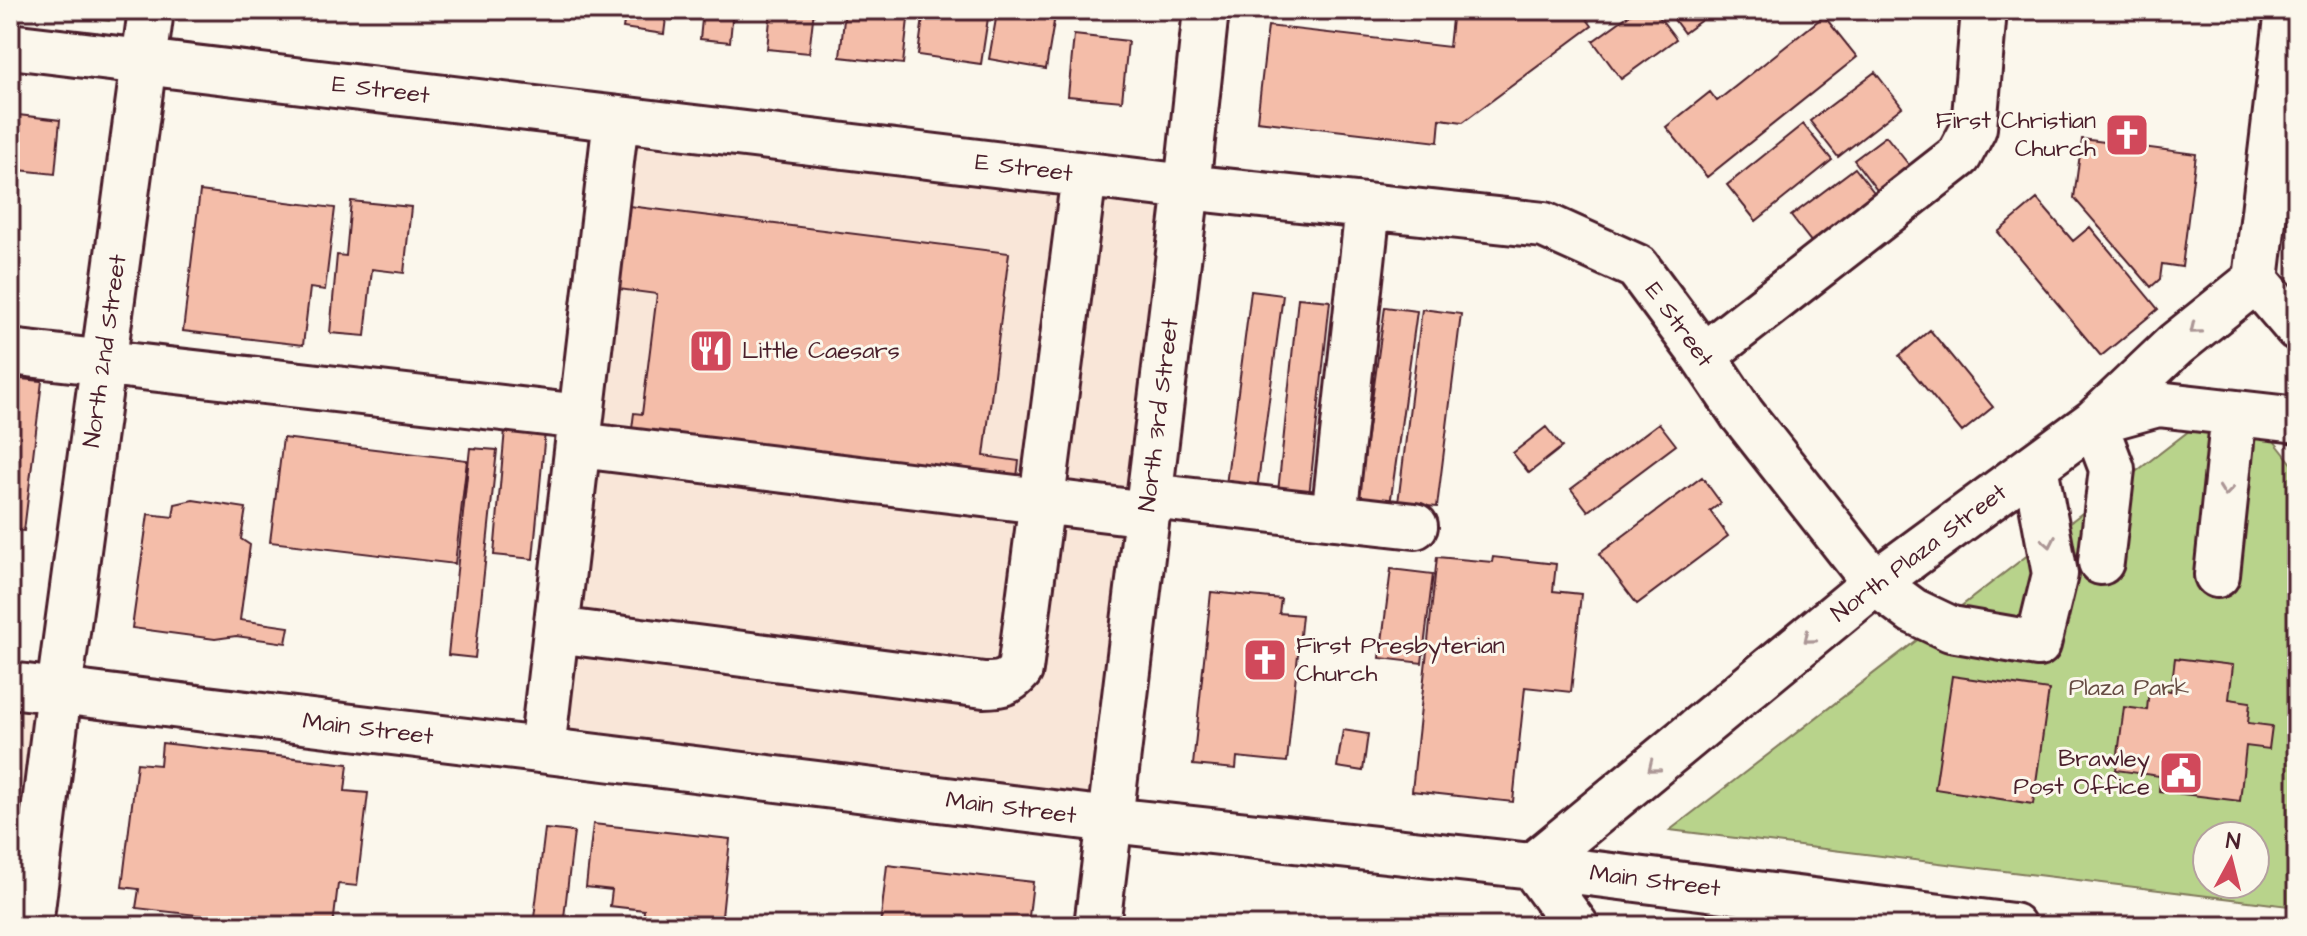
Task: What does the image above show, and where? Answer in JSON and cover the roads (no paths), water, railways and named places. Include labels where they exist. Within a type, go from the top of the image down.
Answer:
[{"type":"street","name":"North 2nd Street","points":[[30,926],[151,10]]},
{"type":"street","name":"North 3rd Street","points":[[1097,926],[1206,10]]},
{"type":"street","points":[[1703,356],[1959,156],[1974,128],[1984,10]]},
{"type":"street","points":[[2288,10],[2256,280],[2297,328]]},
{"type":"street","name":"E Street","points":[[10,46],[1084,175],[1544,225],[1637,267],[1742,414],[1875,583],[1913,611],[1951,629],[2038,644],[2055,574],[2035,466]]},
{"type":"street","points":[[542,750],[616,119]]},
{"type":"street","points":[[556,630],[1001,685],[1010,681],[1020,670],[1084,175]]},
{"type":"street","points":[[1334,517],[1368,207]]},
{"type":"street","name":"North Plaza Street","points":[[1532,866],[1875,583],[2094,422],[2175,345],[2256,280]]},
{"type":"street","points":[[10,352],[580,431],[1043,502],[1149,505],[1334,517],[1415,526]]},
{"type":"street","points":[[2101,562],[2112,469],[2094,422],[2158,404],[2297,420]]},
{"type":"street","points":[[2217,575],[2234,413]]},
{"type":"street","name":"Main Street","points":[[10,685],[1110,820],[1532,866],[2013,926]]},
{"type":"street","points":[[1532,866],[1576,926]]},
{"type":"place","name":"First Christian Church","points":[[2127,135]]},
{"type":"place","name":"Little Caesars","points":[[711,351]]},
{"type":"place","name":"First Presbyterian Church","points":[[1265,660]]},
{"type":"place","name":"Brawley Post Office","points":[[2181,773]]},
{"type":"park label","name":"Plaza Park","points":[[2129,688]]}]
